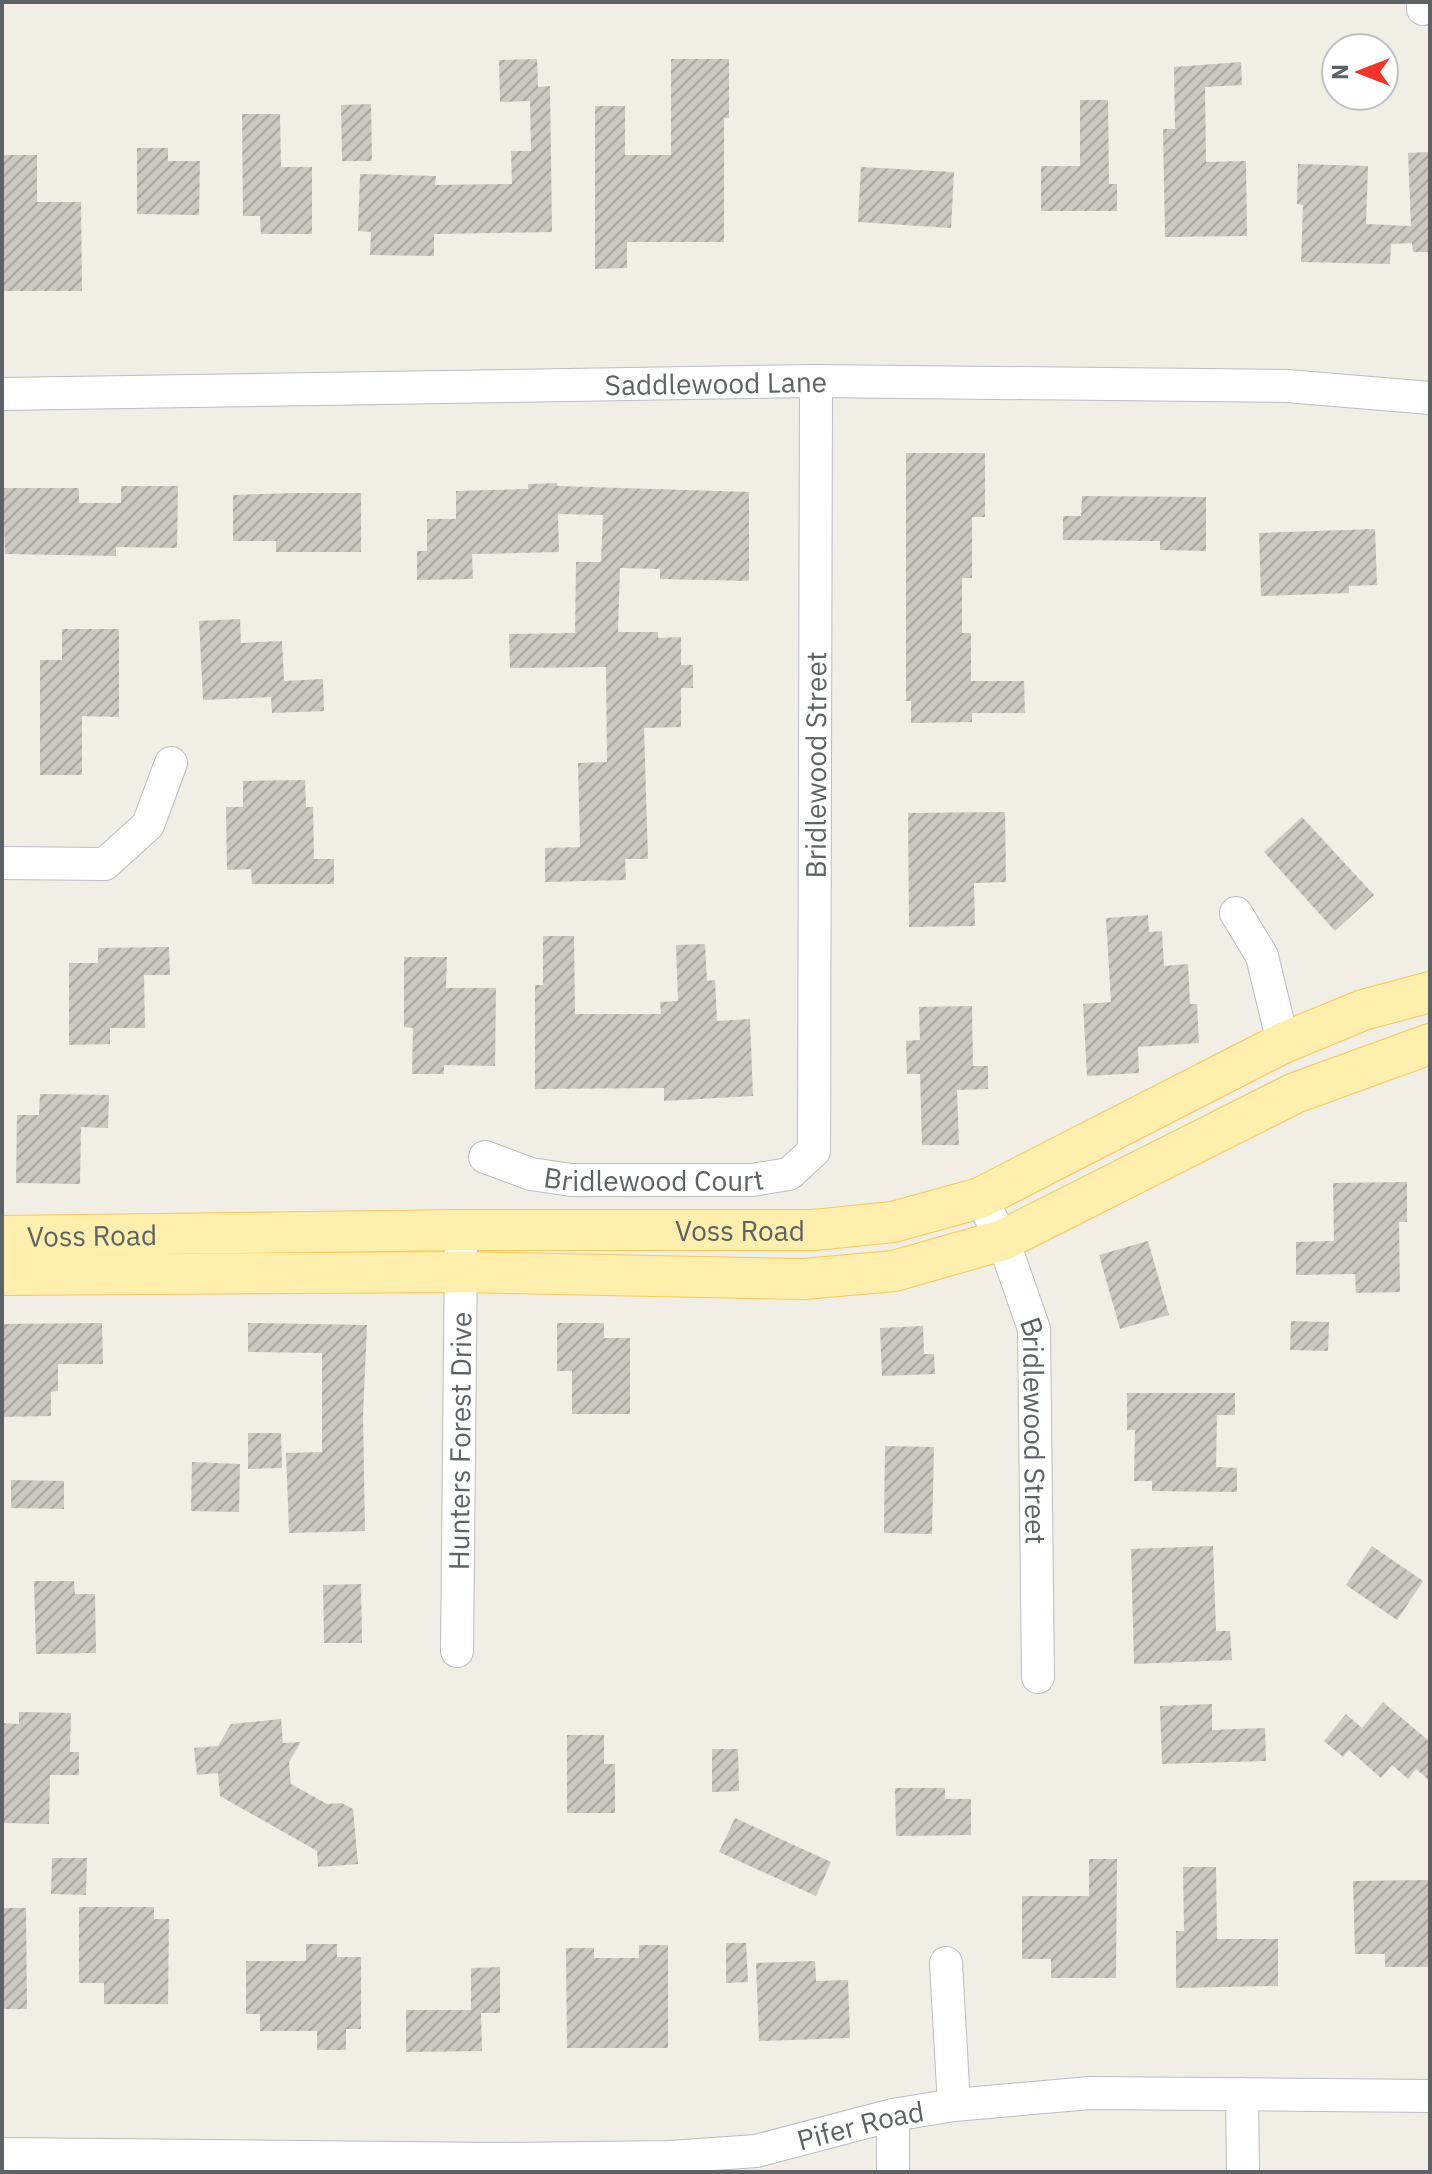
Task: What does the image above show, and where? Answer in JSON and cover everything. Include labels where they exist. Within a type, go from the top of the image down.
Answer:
[{"type":"main road","name":"Voss Road","points":[[2,1236],[461,1230],[814,1230],[893,1222],[980,1198],[1283,1043],[1363,1010],[1430,992]]},
{"type":"main road","name":"Voss Road","points":[[2,1275],[461,1272],[804,1279],[894,1271],[1003,1240],[1295,1093],[1430,1044]]},
{"type":"street","name":"Saddlewood Lane","points":[[2,394],[816,381],[1287,386],[1430,398]]},
{"type":"street","name":"Bridlewood Street","points":[[814,1151],[816,381]]},
{"type":"street","points":[[2,863],[105,864],[148,825],[171,763]]},
{"type":"street","points":[[1236,913],[1262,956],[1283,1043]]},
{"type":"street","name":"Bridlewood Court","points":[[485,1157],[531,1174],[571,1180],[752,1180],[789,1174],[814,1151]]},
{"type":"street","name":"Bridlewood Street","points":[[980,1198],[1003,1240],[1034,1329],[1038,1677]]},
{"type":"street","name":"Hunters Forest Drive","points":[[457,1651],[461,1230]]},
{"type":"street","points":[[946,1963],[954,2105]]},
{"type":"street","name":"Pifer Road","points":[[2,2154],[496,2166],[756,2151],[893,2115],[954,2105],[1090,2093],[1430,2096]]},
{"type":"street","points":[[1242,2094],[1243,2172]]},
{"type":"street","points":[[893,2115],[893,2172]]},
{"type":"building","points":[[537,59],[538,87],[550,86],[552,232],[434,234],[434,256],[370,255],[371,232],[358,231],[360,174],[436,176],[435,185],[512,184],[511,151],[531,151],[530,101],[500,102],[499,60]]},
{"type":"building","points":[[671,59],[729,59],[729,118],[724,118],[724,242],[627,242],[627,268],[595,269],[595,106],[625,106],[625,155],[671,155]]},
{"type":"building","points":[[1241,62],[1242,85],[1205,87],[1206,162],[1246,161],[1247,236],[1165,237],[1163,129],[1175,129],[1174,67]]},
{"type":"building","points":[[1080,100],[1108,100],[1109,184],[1117,184],[1117,211],[1041,211],[1041,166],[1080,166]]},
{"type":"building","points":[[371,104],[372,161],[342,161],[341,105]]},
{"type":"building","points":[[242,114],[280,114],[281,167],[312,167],[312,234],[261,234],[260,216],[243,216]]},
{"type":"building","points":[[137,148],[168,148],[168,161],[200,161],[199,215],[137,214]]},
{"type":"building","points":[[1430,152],[1430,252],[1413,252],[1412,243],[1391,244],[1390,264],[1301,262],[1303,205],[1297,204],[1298,164],[1368,166],[1366,224],[1411,226],[1408,153]]},
{"type":"building","points":[[3,155],[37,155],[37,202],[81,202],[82,291],[3,291]]},
{"type":"building","points":[[861,167],[954,172],[951,228],[858,222]]},
{"type":"building","points":[[906,453],[985,453],[985,517],[972,517],[972,578],[962,578],[962,633],[971,633],[971,681],[1024,681],[1025,713],[972,713],[972,722],[911,723],[911,701],[906,701]]},
{"type":"building","points":[[557,483],[557,486],[749,492],[749,581],[660,579],[660,569],[620,568],[618,632],[658,632],[658,638],[681,637],[681,665],[693,665],[693,688],[681,688],[681,727],[644,728],[648,859],[625,859],[626,880],[545,882],[545,848],[580,847],[578,763],[607,762],[606,667],[510,668],[509,634],[575,633],[576,562],[601,562],[603,515],[558,514],[559,552],[472,554],[473,579],[417,580],[417,551],[427,551],[427,519],[456,519],[456,491],[528,489],[528,484]]},
{"type":"building","points":[[121,486],[178,486],[177,548],[116,547],[116,556],[5,554],[3,488],[79,488],[79,503],[121,503]]},
{"type":"building","points":[[361,493],[361,552],[276,552],[276,541],[233,541],[233,495]]},
{"type":"building","points":[[1082,496],[1206,497],[1206,551],[1160,550],[1160,541],[1063,540],[1063,516],[1081,516]]},
{"type":"building","points":[[1375,529],[1377,585],[1349,586],[1349,593],[1261,596],[1259,533]]},
{"type":"building","points":[[240,619],[241,643],[282,641],[284,681],[323,679],[324,711],[272,713],[271,697],[203,700],[199,621]]},
{"type":"building","points":[[62,629],[119,629],[119,717],[82,716],[82,775],[40,775],[40,660],[62,660]]},
{"type":"building","points":[[305,780],[306,807],[313,807],[314,859],[334,859],[334,884],[252,884],[251,869],[227,870],[226,807],[243,807],[243,781]]},
{"type":"building","points":[[1005,812],[1006,882],[974,883],[975,926],[909,927],[908,813]]},
{"type":"building","points":[[1302,817],[1374,895],[1335,931],[1264,852]]},
{"type":"building","points":[[1148,915],[1149,932],[1162,931],[1164,966],[1188,964],[1190,1004],[1197,1004],[1199,1043],[1138,1047],[1139,1073],[1087,1076],[1083,1004],[1111,1002],[1106,918]]},
{"type":"building","points":[[543,936],[574,936],[575,1014],[661,1014],[660,1002],[678,1001],[676,945],[705,944],[707,981],[715,980],[717,1021],[750,1019],[753,1096],[664,1101],[664,1088],[535,1089],[535,985],[543,985]]},
{"type":"building","points":[[169,947],[170,975],[144,975],[145,1028],[110,1028],[110,1044],[69,1045],[69,963],[98,963],[98,948]]},
{"type":"building","points":[[404,957],[447,957],[446,988],[496,988],[495,1066],[444,1065],[444,1074],[412,1074],[413,1028],[404,1027]]},
{"type":"building","points":[[972,1006],[973,1066],[988,1066],[988,1089],[957,1090],[959,1145],[922,1145],[920,1074],[907,1074],[906,1041],[920,1040],[919,1007]]},
{"type":"building","points":[[40,1094],[109,1095],[108,1128],[81,1127],[80,1184],[16,1183],[17,1115],[39,1115]]},
{"type":"building","points":[[1407,1182],[1407,1222],[1399,1222],[1400,1292],[1356,1293],[1355,1274],[1296,1275],[1296,1242],[1334,1241],[1333,1183]]},
{"type":"building","points":[[1148,1241],[1169,1315],[1120,1329],[1099,1255]]},
{"type":"building","points":[[1291,1321],[1329,1322],[1328,1351],[1290,1350]]},
{"type":"building","points":[[102,1323],[103,1364],[58,1364],[58,1391],[51,1392],[51,1416],[2,1417],[2,1324]]},
{"type":"building","points":[[248,1323],[367,1325],[363,1416],[365,1531],[289,1533],[286,1453],[322,1452],[322,1353],[248,1352]]},
{"type":"building","points":[[557,1323],[604,1323],[604,1338],[630,1338],[630,1414],[572,1414],[572,1371],[557,1371]]},
{"type":"building","points":[[923,1326],[924,1354],[934,1354],[935,1374],[882,1376],[880,1328]]},
{"type":"building","points":[[1127,1393],[1235,1393],[1235,1415],[1217,1415],[1216,1467],[1237,1468],[1237,1492],[1152,1491],[1152,1481],[1134,1481],[1135,1430],[1127,1430]]},
{"type":"building","points":[[248,1433],[281,1433],[282,1468],[248,1469]]},
{"type":"building","points":[[885,1446],[934,1447],[932,1534],[884,1533]]},
{"type":"building","points":[[192,1462],[240,1464],[239,1512],[191,1511]]},
{"type":"building","points":[[11,1480],[64,1481],[64,1509],[11,1508]]},
{"type":"building","points":[[1213,1546],[1216,1631],[1230,1631],[1232,1660],[1134,1664],[1131,1549]]},
{"type":"building","points":[[1372,1546],[1423,1581],[1397,1620],[1346,1585]]},
{"type":"building","points":[[34,1581],[74,1581],[75,1594],[95,1594],[96,1653],[36,1654]]},
{"type":"building","points":[[361,1584],[362,1643],[324,1643],[323,1585]]},
{"type":"building","points":[[1383,1702],[1430,1742],[1430,1781],[1416,1769],[1408,1779],[1392,1765],[1381,1778],[1349,1750],[1343,1757],[1324,1741],[1346,1714],[1362,1728]]},
{"type":"building","points":[[1212,1704],[1212,1730],[1265,1728],[1266,1761],[1162,1764],[1160,1706]]},
{"type":"building","points":[[19,1712],[71,1713],[70,1752],[79,1752],[79,1775],[50,1775],[49,1824],[2,1823],[2,1723],[19,1724]]},
{"type":"building","points":[[281,1719],[283,1743],[301,1742],[289,1762],[291,1784],[327,1804],[342,1803],[353,1809],[358,1864],[318,1867],[317,1851],[220,1796],[218,1773],[197,1775],[194,1748],[218,1746],[231,1724]]},
{"type":"building","points":[[567,1735],[604,1735],[604,1764],[615,1764],[615,1813],[567,1813]]},
{"type":"building","points":[[712,1749],[738,1749],[739,1791],[712,1792]]},
{"type":"building","points":[[895,1788],[945,1788],[945,1799],[971,1799],[971,1835],[896,1836]]},
{"type":"building","points":[[735,1818],[831,1862],[816,1896],[719,1852]]},
{"type":"building","points":[[52,1858],[87,1858],[86,1895],[51,1894]]},
{"type":"building","points":[[1089,1859],[1117,1859],[1116,1978],[1051,1978],[1051,1959],[1022,1959],[1022,1896],[1089,1896]]},
{"type":"building","points":[[1183,1867],[1216,1867],[1217,1939],[1278,1939],[1278,1986],[1176,1988],[1176,1931],[1184,1931]]},
{"type":"building","points":[[1430,1880],[1430,1967],[1385,1967],[1385,1954],[1355,1954],[1353,1881]]},
{"type":"building","points":[[79,1907],[154,1907],[154,1919],[169,1919],[168,2004],[104,2004],[104,1983],[79,1983]]},
{"type":"building","points":[[2,1908],[26,1908],[27,2009],[2,2009]]},
{"type":"building","points":[[726,1943],[746,1943],[748,1982],[726,1983]]},
{"type":"building","points":[[306,1944],[337,1944],[337,1957],[361,1957],[361,2029],[346,2029],[346,2050],[317,2050],[317,2031],[260,2031],[260,2014],[246,2014],[246,1961],[306,1961]]},
{"type":"building","points":[[639,1945],[668,1945],[668,2048],[567,2048],[566,1948],[594,1948],[594,1958],[639,1958]]},
{"type":"building","points":[[815,1961],[816,1981],[848,1980],[850,2038],[759,2041],[756,1963]]},
{"type":"building","points":[[500,1967],[500,2013],[481,2013],[482,2051],[406,2052],[406,2010],[471,2010],[471,1968]]}]
